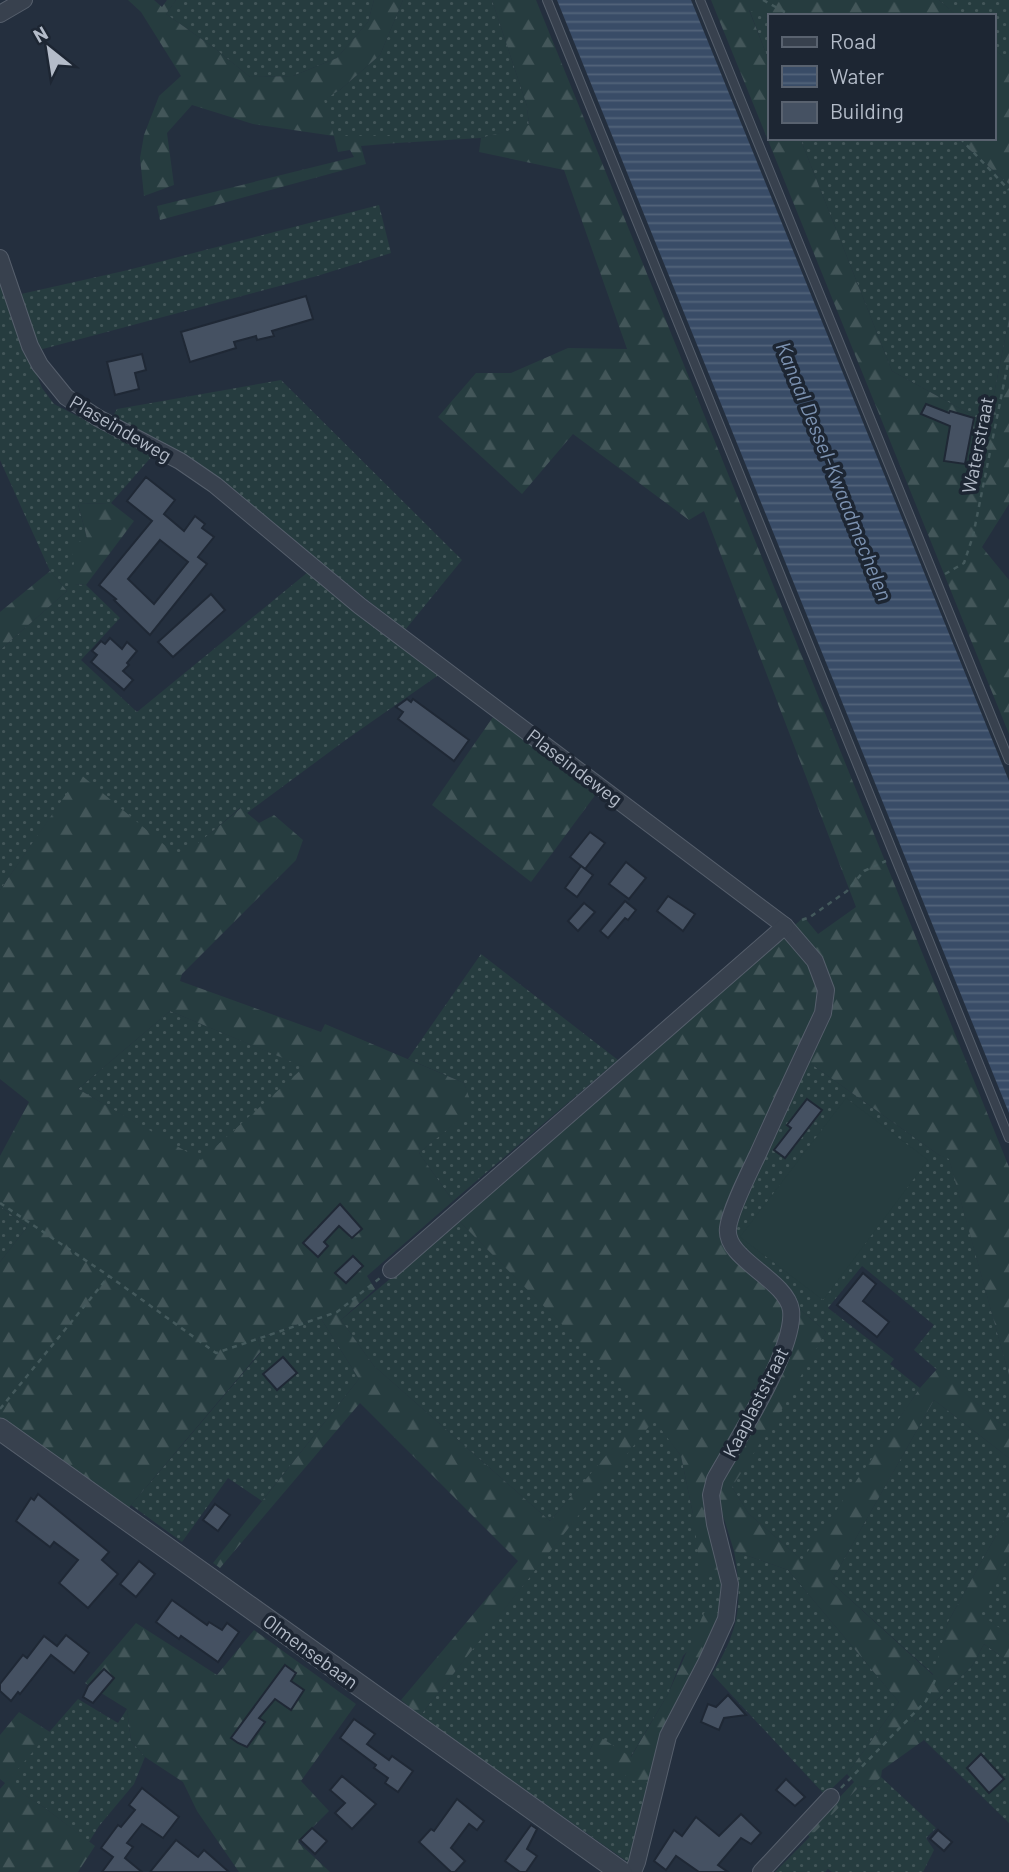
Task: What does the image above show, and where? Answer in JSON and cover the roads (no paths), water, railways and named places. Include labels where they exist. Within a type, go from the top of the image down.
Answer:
[{"type":"street","points":[[0,14],[24,0]]},
{"type":"street","name":"Plaseindeweg","points":[[0,258],[30,345],[40,365],[66,397],[98,418],[180,461],[215,485],[360,606],[785,926]]},
{"type":"street","points":[[391,1270],[785,926]]},
{"type":"street","name":"Kaaplaststraat","points":[[633,1872],[668,1736],[726,1619],[730,1584],[715,1524],[711,1495],[715,1479],[777,1364],[789,1332],[790,1306],[784,1294],[732,1244],[728,1227],[745,1181],[823,1013],[826,990],[815,961],[785,926]]},
{"type":"street","name":"Olmensebaan","points":[[0,1429],[621,1872]]},
{"type":"street","points":[[761,1872],[831,1797]]},
{"type":"lane","points":[[547,0],[1009,1138]]},
{"type":"lane","points":[[700,0],[1009,760]]},
{"type":"water","name":"Kanaal Dessel-Kwaadmechelen","points":[[557,0],[691,0],[1009,781],[1009,1113]]}]
